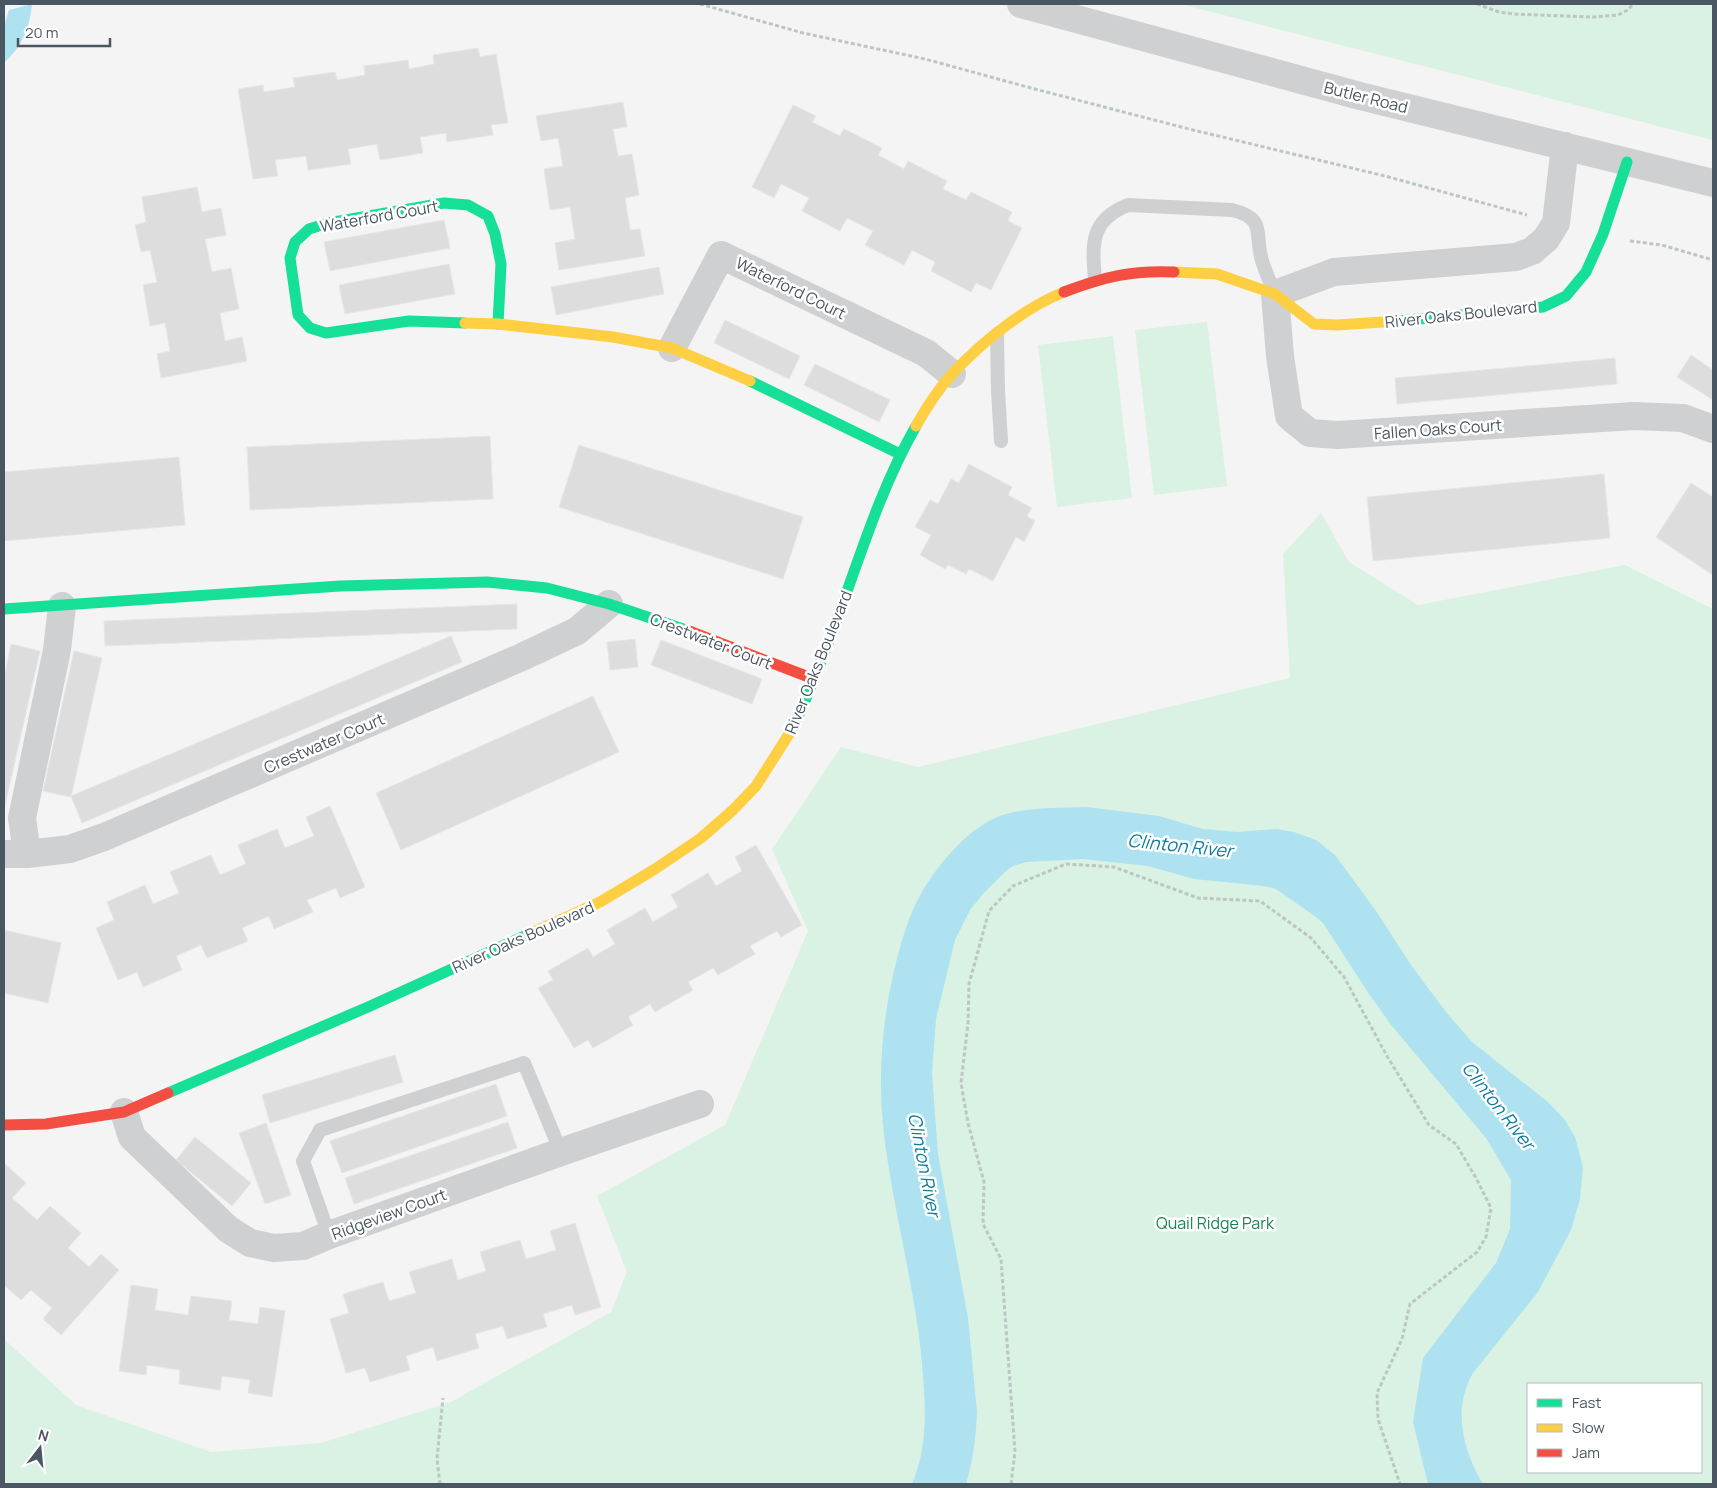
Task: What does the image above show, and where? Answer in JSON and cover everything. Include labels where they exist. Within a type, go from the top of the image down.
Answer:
[{"type":"street","name":"Butler Road","points":[[1021,4],[1360,96],[1713,183]]},
{"type":"street","points":[[1275,294],[1334,272],[1516,257],[1532,251],[1546,239],[1556,223],[1564,146]]},
{"type":"street","name":"River Oaks Boulevard","points":[[4,1125],[46,1124],[124,1112],[368,1007],[600,902],[655,869],[701,838],[733,810],[756,786],[794,726],[832,635],[878,507],[900,454],[922,415],[952,374],[997,333],[1029,311],[1056,295],[1095,280],[1126,273],[1151,271],[1217,274],[1275,294],[1314,324],[1338,325],[1431,319],[1543,307],[1566,296],[1586,272],[1603,234],[1627,162]]},
{"type":"street","name":"Waterford Court","points":[[498,324],[501,264],[495,234],[488,216],[468,205],[444,203],[328,223],[309,229],[295,242],[290,258],[298,315],[310,328],[326,333],[409,321],[498,324],[613,337],[672,348],[746,379],[900,454]]},
{"type":"street","name":"Waterford Court","points":[[672,348],[721,255],[926,353],[952,374]]},
{"type":"street","name":"Fallen Oaks Court","points":[[1275,294],[1280,356],[1289,416],[1310,433],[1338,435],[1387,433],[1634,416],[1683,418],[1713,429]]},
{"type":"street","name":"Crestwater Court","points":[[4,609],[340,586],[487,582],[547,588],[609,604],[684,629],[814,679]]},
{"type":"street","name":"Crestwater Court","points":[[62,606],[57,650],[16,854],[70,849],[104,837],[290,758],[577,631],[609,604]]},
{"type":"street","name":"Ridgeview Court","points":[[124,1112],[132,1137],[228,1229],[250,1243],[274,1248],[303,1246],[561,1152],[700,1104]]},
{"type":"lane","points":[[1095,280],[1093,253],[1096,237],[1102,221],[1114,211],[1128,205],[1232,210],[1245,213],[1255,222],[1261,256],[1275,294]]},
{"type":"lane","points":[[997,333],[1001,441]]},
{"type":"lane","points":[[329,1235],[303,1161],[320,1130],[524,1063],[561,1152]]},
{"type":"path","points":[[700,4],[803,33],[925,58],[1161,122],[1385,176],[1515,211]]},
{"type":"path","points":[[1477,4],[1499,12],[1513,14],[1593,17],[1618,15],[1628,10],[1633,4]]},
{"type":"path","points":[[1629,240],[1662,245],[1713,260]]},
{"type":"path","points":[[1011,1484],[1015,1452],[1001,1259],[983,1224],[984,1182],[968,1123],[961,1083],[968,1023],[969,984],[989,911],[1013,886],[1066,864],[1114,868],[1198,898],[1260,901],[1311,938],[1344,977],[1387,1056],[1429,1125],[1456,1144],[1476,1178],[1491,1208],[1486,1238],[1477,1252],[1410,1304],[1402,1339],[1377,1393],[1378,1419],[1400,1484]]},
{"type":"path","points":[[440,1484],[437,1460],[443,1398]]},
{"type":"green space","points":[[1180,4],[1713,4],[1713,140]]},
{"type":"green space","points":[[1207,322],[1227,486],[1154,495],[1135,330]]},
{"type":"green space","points":[[1113,336],[1132,498],[1057,507],[1038,345]]},
{"type":"green space","name":"Quail Ridge Park","points":[[1321,513],[1349,562],[1418,605],[1625,565],[1713,609],[1713,1484],[4,1484],[4,1339],[76,1405],[211,1452],[321,1443],[451,1402],[611,1312],[627,1272],[597,1196],[725,1125],[808,931],[772,849],[841,747],[918,767],[1290,678],[1283,554]]},
{"type":"water","points":[[32,4],[24,36],[16,50],[4,63],[4,26],[9,10]]},
{"type":"water","name":"Clinton River","points":[[1086,807],[1159,816],[1203,829],[1237,832],[1276,829],[1294,832],[1316,840],[1335,855],[1376,911],[1411,965],[1446,1012],[1472,1042],[1548,1102],[1565,1120],[1575,1137],[1583,1167],[1580,1199],[1571,1230],[1538,1292],[1473,1373],[1463,1401],[1463,1430],[1466,1444],[1470,1458],[1483,1484],[1428,1484],[1413,1422],[1423,1358],[1496,1263],[1510,1229],[1511,1180],[1486,1138],[1392,1026],[1323,923],[1276,889],[1264,886],[1194,879],[1148,866],[1083,859],[1026,862],[1013,866],[983,894],[970,910],[955,940],[936,1019],[932,1073],[938,1154],[968,1318],[977,1412],[976,1431],[966,1484],[912,1484],[922,1452],[925,1403],[918,1329],[884,1139],[881,1092],[882,1046],[888,999],[898,953],[908,922],[922,892],[947,857],[969,835],[993,819],[1006,814],[1035,809]]},
{"type":"building","points":[[478,48],[480,57],[496,54],[508,123],[491,125],[493,135],[447,142],[446,133],[420,137],[423,153],[380,160],[377,144],[348,149],[351,164],[308,170],[306,156],[275,160],[278,176],[253,179],[238,89],[263,85],[264,92],[295,87],[293,78],[335,72],[337,80],[365,75],[364,66],[408,60],[409,69],[434,64],[433,55]]},
{"type":"building","points":[[623,102],[627,127],[613,129],[618,156],[632,154],[639,195],[625,198],[630,230],[640,229],[645,256],[559,270],[555,243],[575,239],[570,207],[550,210],[544,169],[563,166],[558,138],[541,141],[536,116]]},
{"type":"building","points":[[793,105],[816,116],[812,122],[840,136],[844,129],[882,148],[878,155],[904,169],[908,161],[947,181],[943,189],[966,200],[971,192],[1012,212],[1008,221],[1022,228],[991,290],[976,283],[971,292],[931,271],[935,262],[912,250],[904,265],[865,245],[873,231],[847,218],[840,231],[802,211],[809,198],[781,184],[774,198],[752,187]]},
{"type":"building","points":[[197,187],[202,212],[221,208],[226,235],[205,239],[212,272],[231,268],[239,309],[220,313],[225,341],[242,337],[247,361],[161,378],[157,354],[170,351],[165,323],[150,326],[143,285],[157,282],[150,250],[141,252],[135,225],[146,222],[142,197]]},
{"type":"building","points":[[444,220],[450,248],[330,271],[324,242]]},
{"type":"building","points":[[449,264],[455,294],[345,314],[339,285]]},
{"type":"building","points":[[659,267],[664,294],[556,315],[551,287]]},
{"type":"building","points":[[725,320],[800,356],[789,379],[714,343]]},
{"type":"building","points":[[1691,355],[1713,370],[1713,400],[1677,377]]},
{"type":"building","points":[[1615,358],[1617,384],[1397,404],[1395,378]]},
{"type":"building","points":[[815,364],[890,400],[879,422],[804,385]]},
{"type":"building","points":[[490,436],[493,499],[250,510],[247,447]]},
{"type":"building","points":[[579,445],[803,517],[783,579],[559,507]]},
{"type":"building","points":[[179,457],[185,525],[4,541],[4,472]]},
{"type":"building","points":[[969,464],[1012,487],[1008,495],[1032,508],[1027,516],[1035,521],[1024,542],[1016,537],[993,581],[969,569],[966,574],[948,565],[945,569],[920,555],[931,535],[915,527],[930,500],[938,504],[951,479],[959,483]]},
{"type":"building","points":[[1604,474],[1610,538],[1373,561],[1367,497]]},
{"type":"building","points":[[1691,483],[1713,497],[1713,575],[1656,537]]},
{"type":"building","points":[[517,604],[517,629],[105,646],[104,621]]},
{"type":"building","points":[[451,636],[462,662],[82,823],[71,796]]},
{"type":"building","points":[[635,639],[638,667],[610,670],[607,642]]},
{"type":"building","points":[[661,640],[762,679],[752,704],[651,665]]},
{"type":"building","points":[[11,644],[40,651],[4,810],[4,678]]},
{"type":"building","points":[[74,651],[102,658],[71,797],[43,791]]},
{"type":"building","points":[[593,696],[619,752],[401,850],[376,793]]},
{"type":"building","points":[[330,806],[365,887],[340,898],[336,888],[307,900],[313,912],[274,929],[269,916],[242,928],[248,941],[207,958],[201,945],[176,956],[182,970],[143,987],[137,972],[118,980],[96,928],[114,920],[107,902],[145,885],[153,904],[179,893],[170,872],[211,855],[220,875],[246,864],[238,845],[277,829],[285,848],[314,836],[306,817]]},
{"type":"building","points":[[756,845],[802,925],[781,937],[777,931],[750,946],[755,954],[718,975],[713,968],[688,982],[693,990],[655,1012],[650,1004],[628,1017],[633,1025],[593,1048],[588,1040],[574,1048],[538,988],[553,980],[548,971],[588,948],[593,957],[615,944],[607,930],[645,908],[653,922],[678,907],[671,895],[708,873],[716,886],[742,871],[735,857]]},
{"type":"building","points":[[4,930],[61,943],[48,1003],[4,993]]},
{"type":"building","points":[[395,1055],[403,1082],[270,1123],[262,1095]]},
{"type":"building","points":[[496,1084],[507,1116],[342,1173],[330,1141]]},
{"type":"building","points":[[508,1122],[517,1148],[354,1204],[345,1178]]},
{"type":"building","points":[[266,1123],[291,1195],[265,1204],[239,1133]]},
{"type":"building","points":[[195,1137],[251,1183],[232,1206],[176,1160]]},
{"type":"building","points":[[5,1164],[26,1183],[12,1198],[37,1220],[50,1206],[81,1233],[68,1248],[89,1267],[101,1254],[119,1270],[61,1335],[43,1319],[52,1308],[31,1290],[21,1300],[4,1285]]},
{"type":"building","points":[[575,1223],[601,1307],[575,1315],[572,1305],[543,1314],[547,1327],[507,1339],[503,1326],[475,1334],[479,1348],[437,1361],[433,1347],[406,1356],[410,1370],[370,1382],[365,1368],[346,1373],[330,1319],[349,1313],[343,1294],[383,1282],[389,1301],[416,1293],[409,1272],[452,1259],[458,1280],[486,1271],[480,1252],[520,1240],[526,1259],[556,1250],[550,1231]]},
{"type":"building","points":[[131,1285],[158,1289],[155,1310],[188,1315],[191,1296],[232,1301],[229,1320],[258,1324],[260,1307],[285,1311],[272,1397],[248,1393],[250,1380],[222,1376],[220,1390],[179,1384],[180,1370],[147,1365],[146,1375],[119,1371]]},
{"type":"traffic: fast","points":[[1398,321],[1543,307],[1566,296],[1586,272],[1603,234],[1627,162]]},
{"type":"traffic: fast","points":[[465,323],[409,321],[326,333],[310,328],[298,315],[290,258],[295,242],[309,229],[328,223],[444,203],[468,205],[488,216],[495,234],[501,264],[498,324]]},
{"type":"traffic: fast","points":[[750,381],[900,454]]},
{"type":"traffic: fast","points":[[789,734],[801,711],[829,640],[874,516],[916,426]]},
{"type":"traffic: fast","points":[[4,609],[340,586],[487,582],[547,588],[609,604],[689,631]]},
{"type":"traffic: fast","points":[[168,1093],[368,1007],[529,934]]},
{"type":"traffic: slow","points":[[1174,272],[1217,274],[1275,294],[1314,324],[1337,325],[1398,321]]},
{"type":"traffic: slow","points":[[916,426],[928,405],[953,373],[990,338],[1019,316],[1064,292]]},
{"type":"traffic: slow","points":[[465,323],[498,324],[613,337],[672,348],[750,381]]},
{"type":"traffic: slow","points":[[529,934],[600,902],[655,869],[701,838],[733,810],[756,786],[789,734]]},
{"type":"traffic: jam","points":[[1064,292],[1092,282],[1131,273],[1174,272]]},
{"type":"traffic: jam","points":[[689,631],[814,679]]},
{"type":"traffic: jam","points":[[4,1125],[46,1124],[124,1112],[168,1093]]}]
